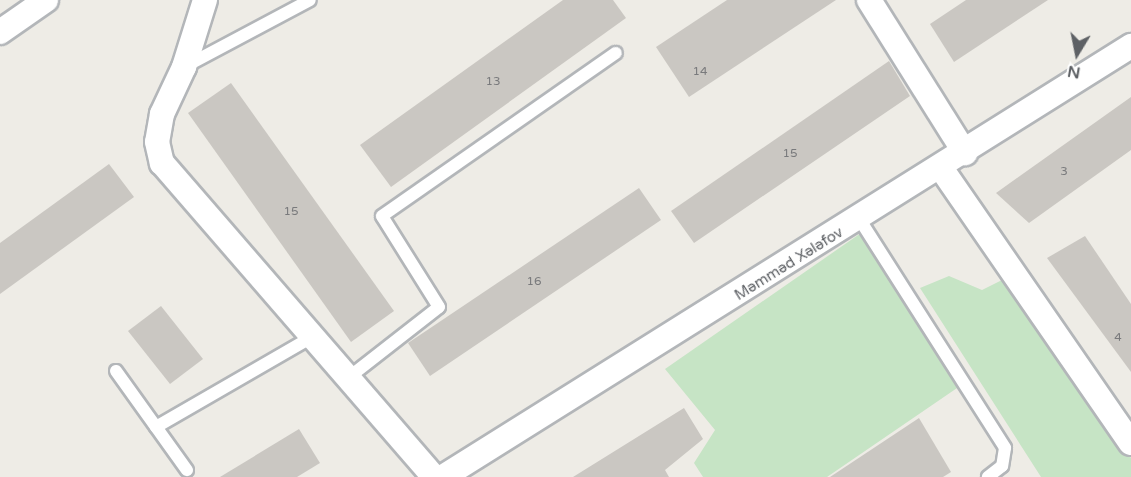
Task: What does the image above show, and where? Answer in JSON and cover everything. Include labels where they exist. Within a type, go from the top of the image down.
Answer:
[{"type":"street","points":[[0,32],[46,0]]},
{"type":"street","points":[[204,0],[184,67],[162,114],[157,142],[162,163],[434,477]]},
{"type":"street","points":[[869,0],[965,153]]},
{"type":"street","name":"Məmməd Xələfov","points":[[443,477],[860,220],[1131,46]]},
{"type":"street","points":[[941,168],[1131,443]]},
{"type":"lane","points":[[184,67],[310,0]]},
{"type":"lane","points":[[348,378],[439,307],[382,216],[616,53]]},
{"type":"lane","points":[[860,220],[1005,448],[1002,466],[988,477]]},
{"type":"lane","points":[[156,427],[312,337]]},
{"type":"lane","points":[[116,371],[187,470]]},
{"type":"green space","points":[[861,233],[960,386],[827,477],[703,477],[694,463],[715,430],[665,369]]},
{"type":"green space","points":[[949,276],[982,290],[1008,277],[1131,458],[1131,477],[1041,477],[920,288]]},
{"type":"building","points":[[563,0],[613,0],[626,18],[391,187],[360,145]]},
{"type":"building","points":[[727,0],[836,0],[689,97],[656,47]]},
{"type":"building","points":[[966,0],[1048,0],[954,62],[930,24]]},
{"type":"building","points":[[889,61],[910,96],[694,243],[671,211]]},
{"type":"building","points":[[231,83],[394,311],[351,342],[188,113]]},
{"type":"building","points":[[1131,97],[1131,150],[1029,223],[996,193]]},
{"type":"building","points":[[109,164],[134,197],[0,294],[0,243]]},
{"type":"building","points":[[639,188],[661,220],[430,376],[408,343]]},
{"type":"building","points":[[1085,236],[1131,304],[1131,372],[1047,258]]},
{"type":"building","points":[[161,306],[203,359],[170,384],[128,331]]},
{"type":"building","points":[[684,408],[703,439],[665,470],[669,477],[573,477]]},
{"type":"building","points":[[919,418],[951,472],[943,477],[830,477]]},
{"type":"building","points":[[299,429],[320,463],[297,477],[220,477]]}]
